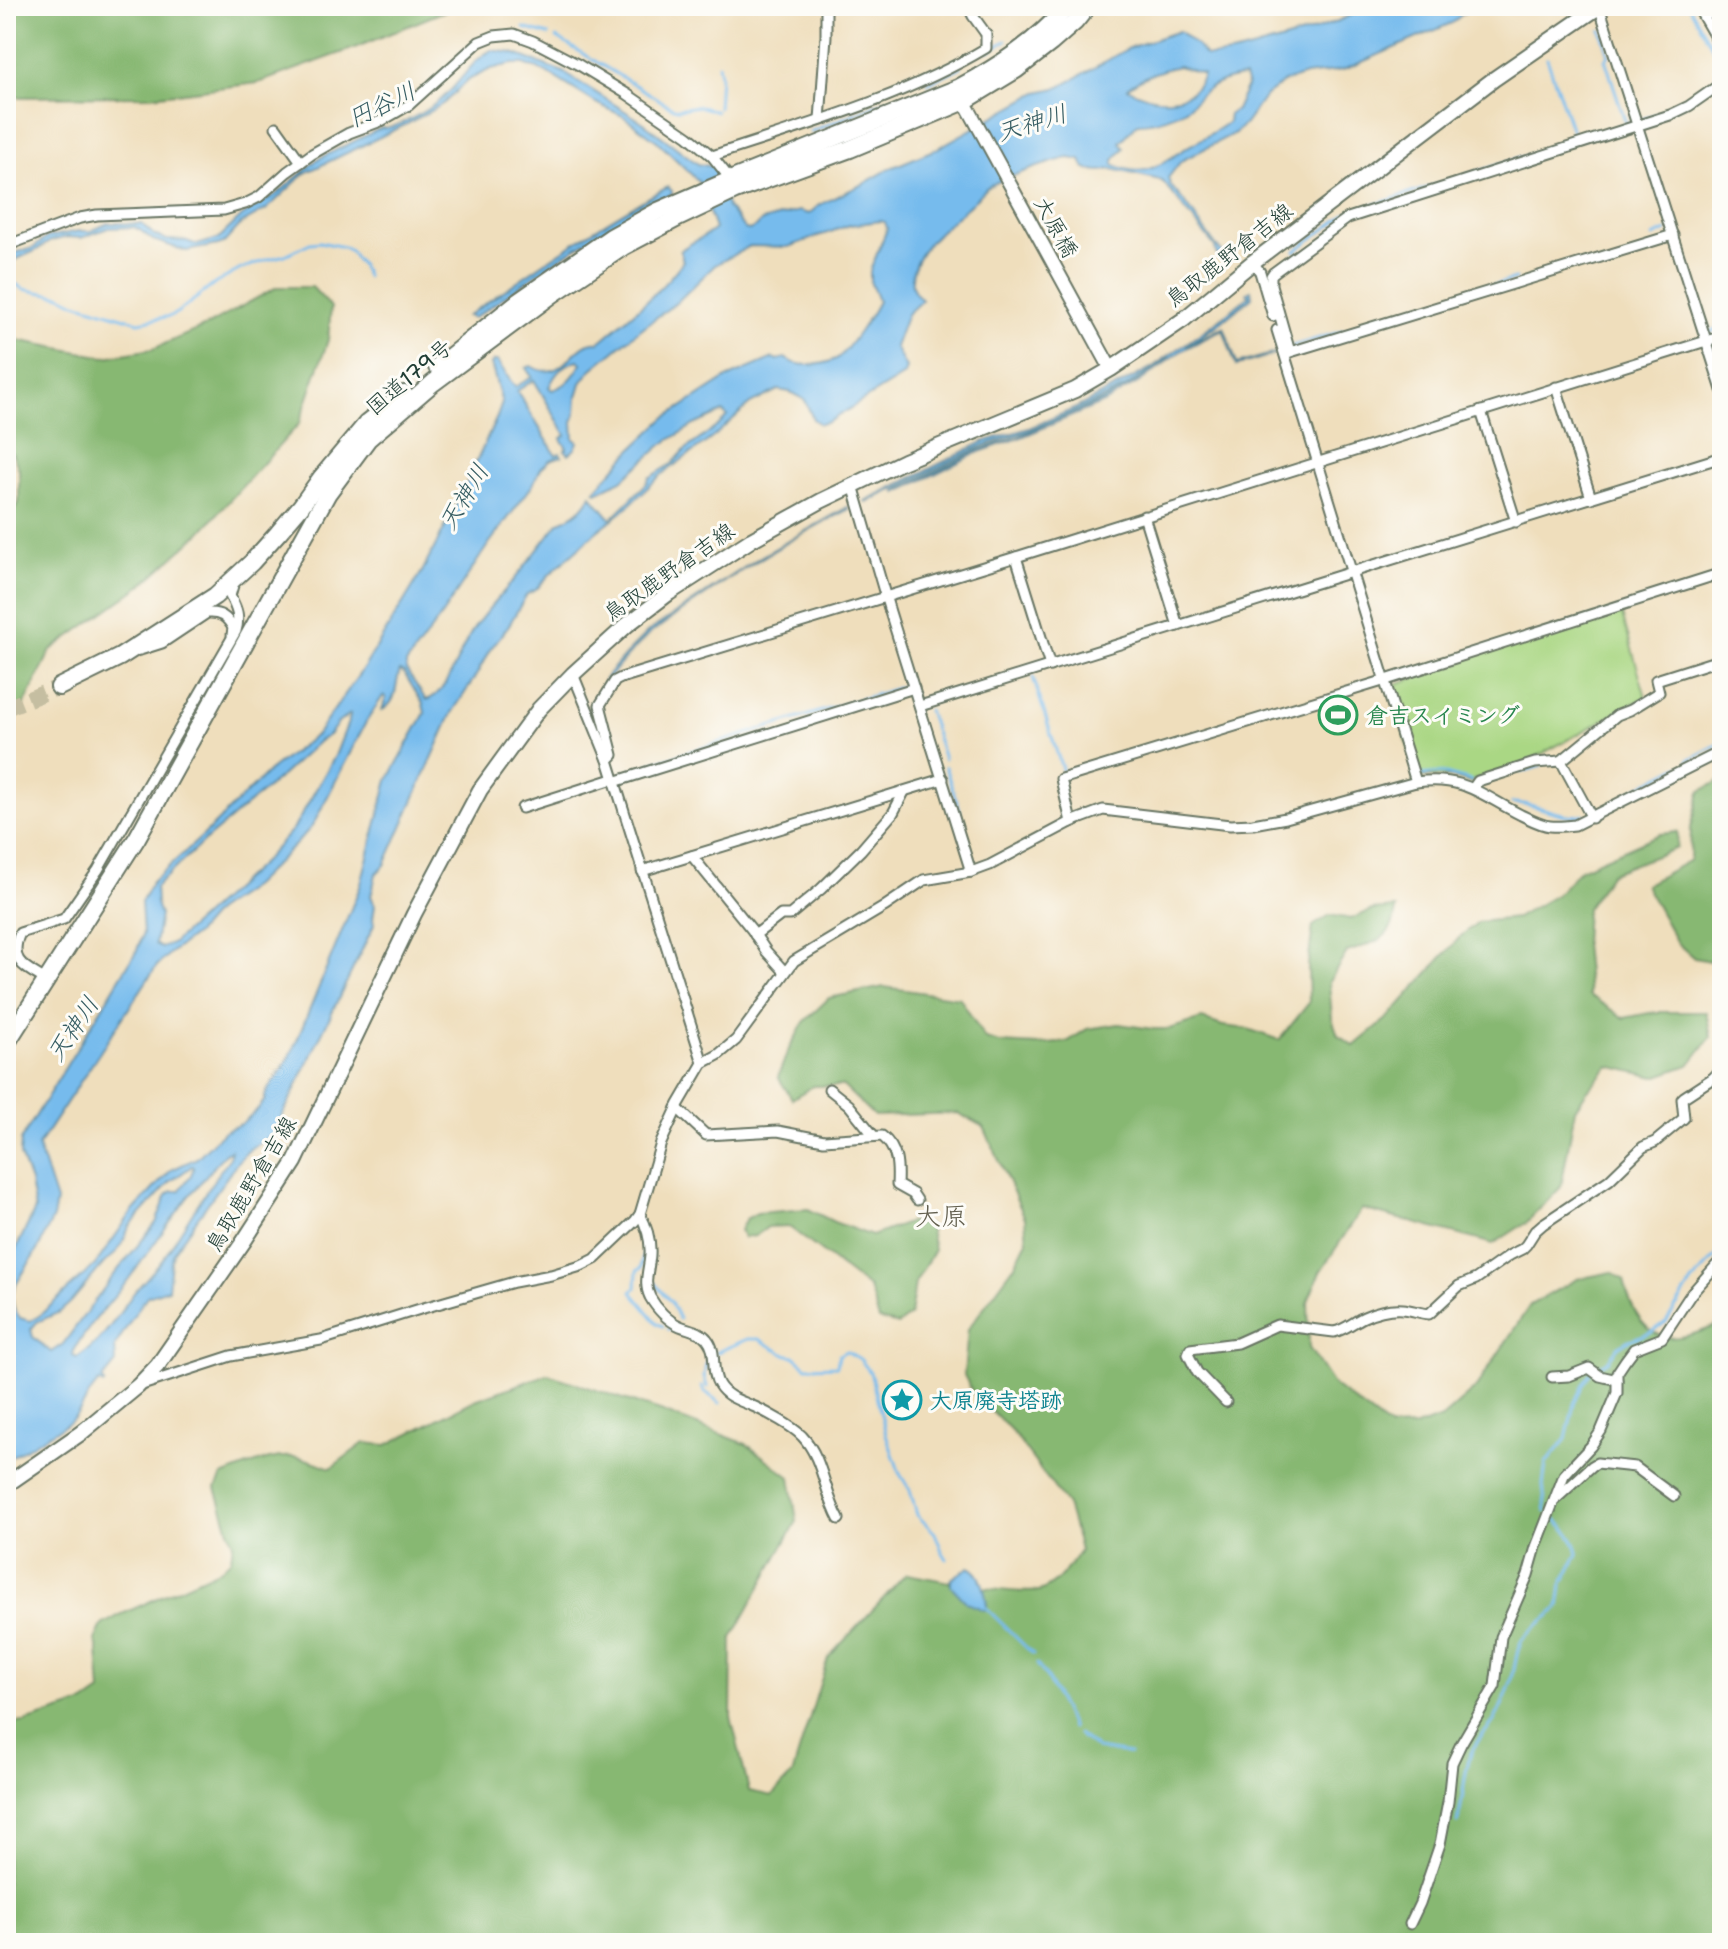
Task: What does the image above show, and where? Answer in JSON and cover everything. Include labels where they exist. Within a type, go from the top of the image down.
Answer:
[{"type":"highway","name":"国道179号","points":[[961,94],[1025,48],[1068,6]]},
{"type":"highway","name":"国道179号","points":[[59,687],[120,657],[215,596],[301,506],[367,423],[519,301],[611,237],[658,211],[850,149],[1016,70],[1075,22],[1088,6]]},
{"type":"highway","name":"国道179号","points":[[6,1044],[137,838],[328,493],[368,439],[433,383],[553,294],[623,247],[732,186]]},
{"type":"main road","name":"鳥取鹿野倉吉線","points":[[6,1485],[81,1433],[138,1386],[167,1352],[295,1162],[414,914],[480,790],[539,709],[573,674],[627,625],[669,593],[751,540],[853,485],[1075,390],[1111,369],[1183,320],[1253,262],[1494,79],[1600,6]]},
{"type":"street","points":[[820,120],[826,6]]},
{"type":"street","points":[[712,156],[885,97],[951,70],[986,48],[986,34],[968,6]]},
{"type":"street","points":[[1600,6],[1722,390]]},
{"type":"street","points":[[1697,6],[1722,49]]},
{"type":"street","points":[[1704,17],[1722,6]]},
{"type":"street","points":[[6,246],[80,218],[97,215],[224,210],[245,204],[259,197],[301,162],[349,133],[381,121],[409,105],[479,42],[494,36],[514,34],[579,65],[688,136],[712,156],[732,186]]},
{"type":"street","points":[[1416,782],[1317,462],[1287,353],[1271,276],[1348,218],[1670,115],[1722,83]]},
{"type":"street","name":"大原橋","points":[[961,94],[1111,369]]},
{"type":"street","points":[[276,127],[301,162]]},
{"type":"street","points":[[1287,353],[1673,235]]},
{"type":"street","points":[[1253,262],[1260,272],[1287,353]]},
{"type":"street","points":[[608,760],[613,755],[600,705],[615,681],[1722,336]]},
{"type":"street","points":[[1556,387],[1591,498]]},
{"type":"street","points":[[1481,411],[1516,522]]},
{"type":"street","points":[[920,706],[1722,457]]},
{"type":"street","points":[[853,485],[971,872]]},
{"type":"street","points":[[1144,516],[1178,626]]},
{"type":"street","points":[[1016,557],[1050,666]]},
{"type":"street","points":[[1071,822],[1061,779],[1722,573]]},
{"type":"street","points":[[46,980],[26,968],[16,955],[15,945],[20,933],[64,919],[98,870],[230,642],[238,622],[237,610],[230,596],[236,577]]},
{"type":"street","points":[[120,657],[162,643],[207,613],[216,612],[231,623],[230,642]]},
{"type":"street","points":[[1473,788],[1478,781],[1492,776],[1544,761],[1561,761],[1617,715],[1659,692],[1656,680],[1722,659]]},
{"type":"street","points":[[573,674],[608,760],[703,1063]]},
{"type":"street","points":[[522,808],[914,688]]},
{"type":"street","points":[[138,1386],[231,1356],[321,1340],[514,1282],[551,1275],[595,1259],[640,1214],[661,1143],[703,1063],[736,1040],[794,961],[924,880],[971,872],[1071,822],[1103,810],[1230,825],[1253,824],[1436,779],[1473,788],[1540,824],[1554,827],[1575,825],[1722,751]]},
{"type":"street","points":[[1561,761],[1592,818]]},
{"type":"street","points":[[642,871],[943,779]]},
{"type":"street","points":[[755,935],[781,915],[790,915],[821,889],[893,813],[904,792]]},
{"type":"street","points":[[692,856],[785,972]]},
{"type":"street","points":[[1226,1402],[1197,1372],[1188,1354],[1190,1349],[1237,1343],[1277,1325],[1334,1332],[1359,1319],[1389,1310],[1429,1314],[1459,1286],[1476,1279],[1522,1249],[1543,1224],[1609,1180],[1643,1147],[1655,1142],[1680,1122],[1684,1118],[1682,1099],[1722,1069]]},
{"type":"street","points":[[829,1089],[847,1102],[874,1136]]},
{"type":"street","points":[[677,1108],[706,1135],[778,1131],[824,1140],[882,1136],[890,1143],[898,1163],[897,1185],[917,1200]]},
{"type":"street","points":[[640,1214],[648,1230],[648,1294],[657,1309],[676,1325],[702,1334],[711,1342],[714,1376],[728,1395],[759,1409],[800,1434],[816,1455],[839,1519]]},
{"type":"street","points":[[1410,1924],[1440,1844],[1452,1763],[1495,1686],[1501,1637],[1528,1575],[1564,1475],[1601,1431],[1617,1393],[1617,1373],[1634,1349],[1662,1338],[1691,1294],[1722,1259]]},
{"type":"street","points":[[664,1331],[671,1320]]},
{"type":"street","points":[[1552,1377],[1573,1375],[1586,1368],[1600,1376],[1617,1380]]},
{"type":"street","points":[[1555,1499],[1592,1466],[1606,1463],[1635,1467],[1674,1496]]},
{"type":"green space","points":[[6,6],[457,6],[258,83],[151,96],[6,97]]},
{"type":"green space","points":[[277,287],[312,287],[331,307],[328,340],[299,424],[200,533],[142,585],[51,650],[27,700],[11,723],[6,746],[6,519],[19,503],[19,469],[12,453],[6,452],[6,338],[105,357],[153,349],[206,326]]},
{"type":"green space","points":[[1620,608],[1646,697],[1523,764],[1470,783],[1450,777],[1417,777],[1392,685]]},
{"type":"green space","points":[[1722,779],[1722,963],[1694,958],[1677,943],[1645,885],[1690,860],[1691,828],[1700,792]]},
{"type":"green space","points":[[1678,832],[1677,848],[1611,873],[1586,909],[1584,943],[1589,995],[1624,1018],[1655,1012],[1706,1012],[1711,1037],[1689,1065],[1655,1077],[1609,1066],[1575,1109],[1561,1187],[1527,1222],[1493,1244],[1362,1209],[1320,1272],[1308,1301],[1309,1348],[1334,1386],[1390,1428],[1416,1427],[1442,1418],[1475,1389],[1530,1305],[1577,1279],[1612,1272],[1624,1280],[1629,1298],[1643,1323],[1667,1337],[1687,1336],[1722,1324],[1722,1943],[6,1943],[6,1724],[25,1722],[85,1703],[101,1692],[95,1640],[102,1625],[221,1569],[231,1559],[233,1543],[216,1488],[222,1476],[252,1464],[273,1458],[294,1457],[331,1468],[364,1443],[387,1445],[475,1400],[548,1374],[663,1412],[746,1444],[790,1477],[797,1521],[732,1638],[731,1717],[749,1791],[772,1796],[792,1775],[828,1658],[906,1574],[997,1590],[1031,1592],[1048,1587],[1064,1573],[1080,1550],[1067,1505],[1010,1429],[974,1395],[964,1375],[968,1329],[1015,1265],[1027,1241],[1025,1218],[984,1127],[958,1113],[874,1116],[843,1086],[813,1086],[792,1099],[778,1077],[804,1022],[829,998],[884,987],[960,998],[985,1039],[1000,1043],[1038,1045],[1067,1042],[1087,1029],[1119,1024],[1169,1029],[1202,1019],[1248,1029],[1279,1040],[1309,1003],[1308,965],[1313,926],[1330,915],[1351,919],[1372,910],[1396,908],[1387,934],[1374,943],[1347,952],[1329,982],[1332,1018],[1338,1035],[1354,1046],[1390,1016],[1460,937],[1478,922],[1516,918],[1557,894],[1580,869],[1660,834]]},
{"type":"green space","points":[[808,1209],[872,1236],[910,1222],[929,1225],[934,1250],[915,1283],[910,1315],[898,1325],[879,1320],[869,1288],[788,1226],[768,1227],[755,1236],[744,1238],[740,1230],[746,1219],[757,1213]]},
{"type":"water","name":"天神川","points":[[1370,6],[1472,6],[1452,23],[1343,70],[1306,75],[1284,82],[1265,96],[1235,133],[1181,161],[1168,178],[1171,186],[1229,260],[1223,261],[1216,253],[1215,247],[1160,180],[1112,169],[1085,169],[1081,160],[1069,158],[992,184],[933,239],[917,261],[912,285],[922,300],[907,314],[895,347],[906,368],[904,375],[820,424],[813,419],[805,400],[790,392],[778,390],[750,404],[712,438],[661,475],[536,590],[527,594],[452,713],[385,865],[376,874],[371,896],[375,905],[374,925],[273,1135],[251,1148],[239,1160],[174,1251],[168,1289],[147,1296],[136,1312],[115,1346],[116,1363],[102,1380],[105,1383],[99,1382],[70,1422],[6,1460],[6,1269],[35,1210],[30,1182],[20,1155],[21,1140],[137,950],[143,933],[141,902],[152,882],[269,771],[317,734],[365,666],[423,570],[497,417],[502,403],[491,364],[493,361],[497,361],[515,387],[532,377],[526,368],[531,366],[543,371],[561,366],[582,347],[603,339],[645,302],[683,261],[680,251],[715,229],[698,181],[657,141],[623,116],[546,72],[524,64],[512,64],[491,69],[468,80],[436,108],[305,173],[267,209],[241,224],[224,243],[186,251],[153,240],[134,227],[108,228],[81,238],[51,241],[6,264],[6,259],[33,248],[48,237],[91,231],[108,223],[142,224],[154,235],[167,240],[197,245],[218,239],[242,216],[278,193],[318,159],[381,128],[406,121],[434,105],[479,59],[492,50],[513,53],[563,72],[644,123],[698,164],[715,167],[727,207],[749,230],[762,221],[799,211],[809,214],[819,205],[936,149],[1038,92],[1060,87],[1129,48],[1179,31],[1206,56],[1227,55],[1304,34]],"holes":[[[1178,66],[1203,74],[1198,85],[1181,97],[1159,99],[1127,88]],[[1244,77],[1247,86],[1236,110],[1229,114],[1228,122],[1223,126],[1150,169],[1133,170],[1114,164],[1124,148],[1120,142],[1138,123],[1179,112],[1209,89],[1233,78]],[[885,222],[887,229],[870,271],[870,281],[878,301],[846,349],[836,359],[817,364],[803,365],[785,358],[773,358],[727,378],[665,418],[632,449],[595,490],[597,492],[622,480],[663,444],[694,425],[723,412],[727,416],[672,464],[649,478],[611,519],[591,495],[578,512],[559,522],[486,612],[439,692],[426,700],[406,670],[406,664],[532,486],[541,468],[550,460],[562,456],[560,453],[556,455],[517,391],[534,380],[566,435],[561,439],[569,454],[578,442],[574,439],[573,422],[577,397],[581,383],[591,370],[677,302],[715,265],[750,246],[788,247],[850,225]],[[578,360],[582,363],[570,380],[552,390],[549,387],[554,378],[568,364]],[[400,671],[423,704],[425,713],[388,780],[360,887],[293,1050],[264,1101],[241,1124],[224,1131],[197,1158],[171,1170],[133,1211],[95,1265],[39,1316],[30,1321],[20,1318],[14,1309],[14,1288],[39,1247],[53,1218],[56,1201],[38,1146],[156,967],[196,934],[215,912],[253,886],[313,825],[366,722],[383,696],[386,697],[382,710],[395,693]],[[350,714],[335,756],[294,828],[263,862],[172,944],[161,948],[155,944],[160,915],[155,887]],[[231,1150],[229,1159],[161,1261],[102,1336],[77,1358],[73,1356],[74,1349],[94,1321],[225,1153]],[[194,1167],[179,1191],[167,1195],[156,1223],[63,1344],[51,1352],[33,1337],[31,1329],[37,1322],[60,1312],[71,1302],[115,1254],[129,1227],[170,1182]]]},
{"type":"water","points":[[668,187],[672,194],[637,210],[590,239],[474,318],[467,316],[591,232]]},
{"type":"water","points":[[1251,290],[1252,297],[1186,346],[1224,327],[1237,364],[1278,353],[1236,366],[1223,329],[1181,351],[1141,381],[1103,403],[1019,438],[979,452],[896,491],[979,450],[1019,437],[1102,401],[1141,379],[1170,357],[1124,388],[1028,431],[980,447],[866,503],[983,442],[1029,428],[1076,408],[1151,368],[1215,323],[1249,296],[1247,292]]},
{"type":"water","points":[[848,507],[747,567],[651,633],[620,664],[593,699],[609,673],[649,631],[760,557]]},
{"type":"water","points":[[969,1567],[977,1573],[982,1583],[987,1609],[967,1603],[951,1586],[951,1579]]},
{"type":"waterway","points":[[1689,6],[1722,64]]},
{"type":"waterway","points":[[524,28],[549,35]]},
{"type":"waterway","points":[[1601,30],[1609,55],[1605,59],[1626,124]]},
{"type":"waterway","points":[[557,38],[673,108],[698,106],[716,111]]},
{"type":"waterway","points":[[988,51],[1006,41]]},
{"type":"waterway","points":[[1547,58],[1575,140]]},
{"type":"waterway","points":[[718,64],[718,108]]},
{"type":"waterway","points":[[928,83],[961,67]]},
{"type":"waterway","points":[[1643,119],[1684,104],[1695,96]]},
{"type":"waterway","points":[[810,132],[888,100]]},
{"type":"waterway","points":[[1295,251],[1346,214],[1633,122]]},
{"type":"waterway","points":[[1676,230],[1697,292]]},
{"type":"waterway","points":[[1653,237],[1667,231]]},
{"type":"waterway","points":[[6,283],[62,296],[139,322],[171,316],[241,269],[285,255],[310,243],[344,247],[367,277]]},
{"type":"waterway","points":[[1492,286],[1515,279]]},
{"type":"waterway","points":[[1703,314],[1710,335]]},
{"type":"waterway","points":[[1710,332],[1722,328]]},
{"type":"waterway","points":[[1293,346],[1343,331]]},
{"type":"waterway","points":[[1713,345],[1722,373]]},
{"type":"waterway","points":[[1033,677],[1063,772]]},
{"type":"waterway","points":[[649,764],[907,685]]},
{"type":"waterway","points":[[928,710],[944,759]]},
{"type":"waterway","points":[[1688,760],[1722,742]]},
{"type":"waterway","points":[[1521,772],[1541,766]]},
{"type":"waterway","points":[[1630,792],[1679,766]]},
{"type":"waterway","points":[[945,767],[960,811]]},
{"type":"waterway","points":[[1420,775],[1442,773],[1471,781]]},
{"type":"waterway","points":[[1512,803],[1566,815],[1584,815]]},
{"type":"waterway","points":[[635,1230],[641,1230],[644,1248],[636,1288],[632,1292],[663,1326]]},
{"type":"waterway","points":[[1594,1369],[1608,1361],[1627,1341],[1652,1332],[1666,1322],[1692,1282],[1722,1250]]},
{"type":"waterway","points":[[652,1280],[671,1302],[679,1319]]},
{"type":"waterway","points":[[668,1329],[682,1331]]},
{"type":"waterway","points":[[700,1338],[708,1351],[704,1376],[707,1387]]},
{"type":"waterway","points":[[717,1352],[748,1339],[759,1339],[784,1354],[794,1356],[807,1367],[837,1366],[839,1355],[846,1351],[860,1359],[870,1372],[886,1434],[917,1515],[935,1533],[947,1559]]},
{"type":"waterway","points":[[1546,1512],[1543,1485],[1546,1463],[1566,1439],[1574,1404],[1590,1373]]},
{"type":"waterway","points":[[702,1386],[720,1403]]},
{"type":"waterway","points":[[1457,1823],[1469,1759],[1503,1702],[1520,1644],[1530,1631],[1559,1607],[1562,1585],[1578,1554],[1569,1533],[1553,1517]]},
{"type":"waterway","points":[[984,1606],[1033,1654]]},
{"type":"waterway","points":[[1037,1664],[1072,1728]]},
{"type":"waterway","points":[[1078,1734],[1097,1749],[1129,1754]]},
{"type":"tunnel","points":[[6,708],[59,687]]},
{"type":"place","name":"倉吉スイミング","points":[[1338,715]]},
{"type":"place","name":"大原廃寺塔跡","points":[[902,1400]]},
{"type":"district","name":"大原","points":[[941,1215]]},
{"type":"water label","name":"円谷川","points":[[382,105]]}]
